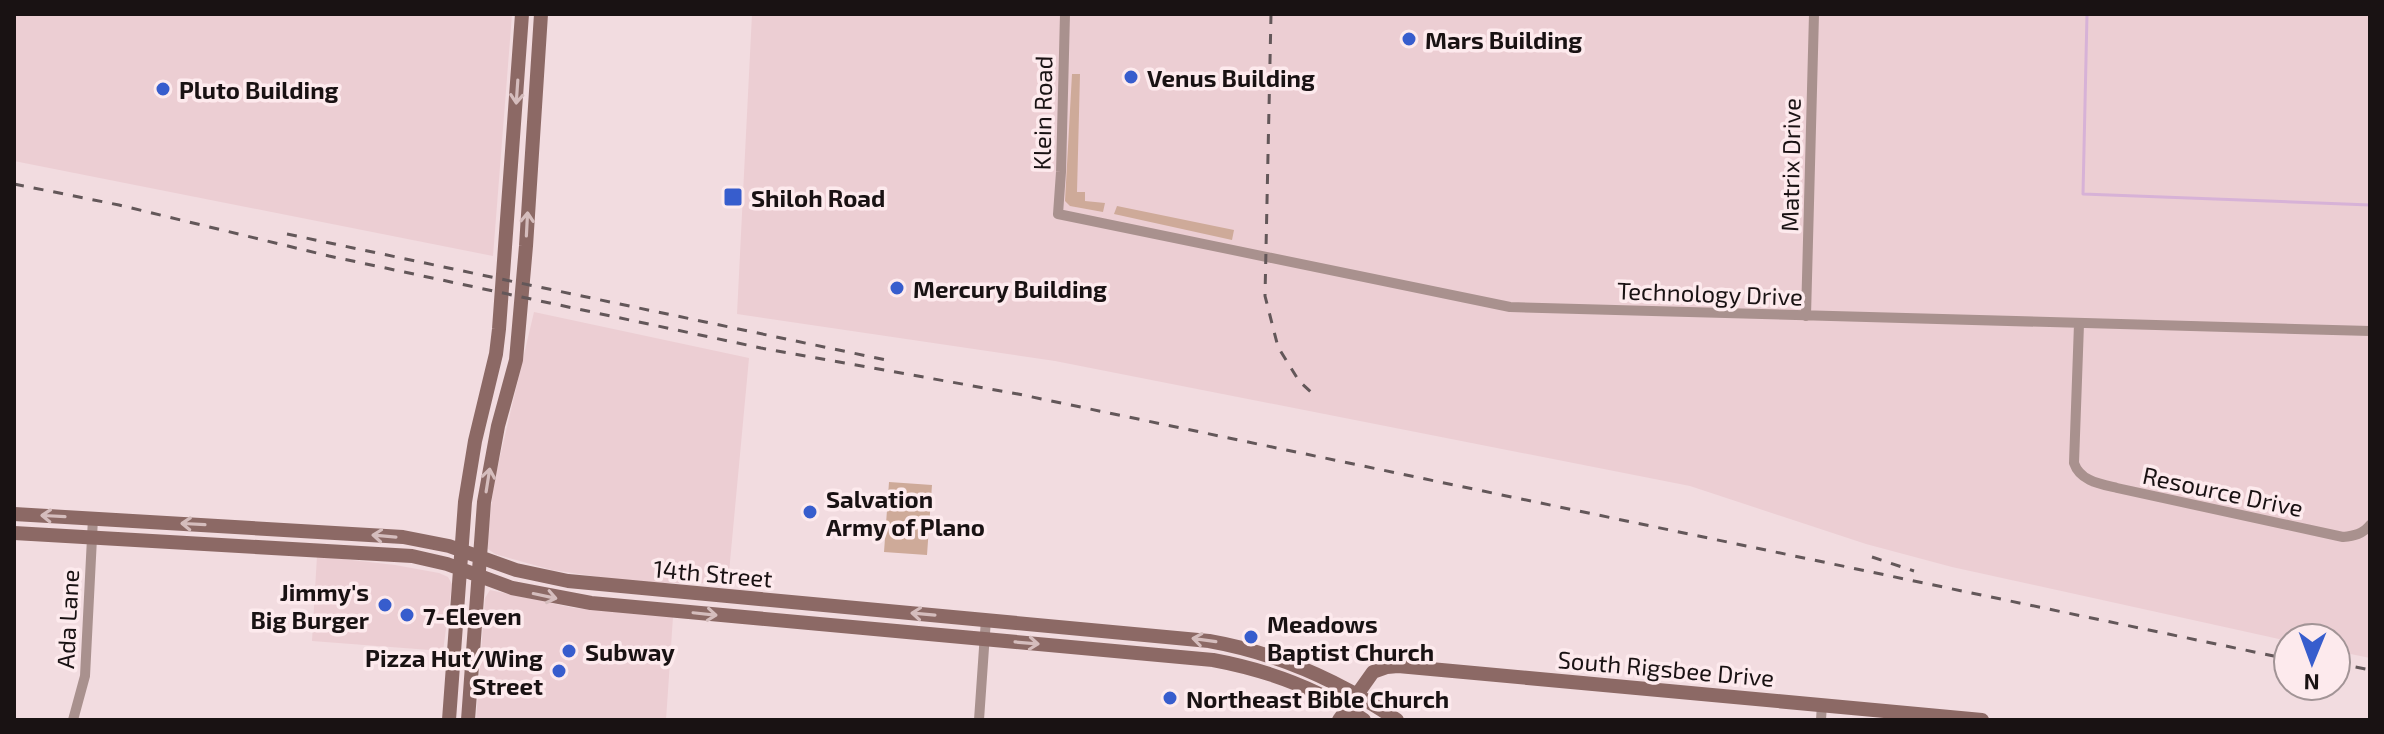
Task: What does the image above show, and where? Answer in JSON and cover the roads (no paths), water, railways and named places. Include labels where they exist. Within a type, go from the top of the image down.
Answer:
[{"type":"main road","points":[[522,14],[502,293],[492,372],[470,467],[459,569],[450,715],[469,717],[479,558],[489,472],[516,360],[541,14]]},
{"type":"main road","points":[[492,372],[512,376]]},
{"type":"main road","name":"14th Street","points":[[14,514],[403,537],[461,550],[516,570],[568,581],[1194,639],[1260,653],[1307,669],[1357,694],[1397,720]]},
{"type":"main road","points":[[250,546],[251,527]]},
{"type":"main road","name":"14th Street","points":[[14,533],[412,556],[447,564],[523,591],[565,600],[1213,660],[1256,670],[1307,689],[1343,715],[1364,720]]},
{"type":"main road","points":[[664,610],[665,591]]},
{"type":"main road","points":[[810,624],[811,604]]},
{"type":"main road","points":[[1111,651],[1113,631]]},
{"type":"main road","points":[[1256,670],[1260,653]]},
{"type":"main road","name":"South Rigsbee Drive","points":[[1343,715],[1373,672],[1398,666],[1982,720]]},
{"type":"street","name":"Klein Road","points":[[1058,214],[1065,14]]},
{"type":"street","name":"Matrix Drive","points":[[1806,316],[1814,14]]},
{"type":"street","name":"Technology Drive","points":[[1058,214],[1510,307],[2370,331]]},
{"type":"street","name":"Resource Drive","points":[[2079,324],[2074,463],[2077,471],[2093,482],[2343,537],[2353,536],[2370,525]]},
{"type":"street","name":"Ada Lane","points":[[73,720],[85,676],[93,518]]},
{"type":"street","points":[[979,720],[986,619]]},
{"type":"street","points":[[1821,720],[1822,704]]},
{"type":"waterway","points":[[2087,14],[2083,194],[2370,205]]},
{"type":"railway","points":[[1271,14],[1265,296],[1278,347],[1299,381],[1313,394]]},
{"type":"railway","points":[[14,184],[119,205],[329,256],[761,348],[1018,394],[2272,656]]},
{"type":"railway","points":[[287,234],[886,360]]},
{"type":"railway","points":[[1872,557],[1914,571]]},
{"type":"railway","points":[[2352,666],[2370,670]]},
{"type":"place","name":"Mars Building","points":[[1409,39]]},
{"type":"place","name":"Venus Building","points":[[1131,77]]},
{"type":"place","name":"Pluto Building","points":[[163,89]]},
{"type":"place","name":"Shiloh Road","points":[[733,197]]},
{"type":"place","name":"Mercury Building","points":[[897,288]]},
{"type":"place","name":"Salvation Army of Plano","points":[[810,512]]},
{"type":"place","name":"Jimmy's Big Burger","points":[[385,605]]},
{"type":"place","name":"7-Eleven","points":[[407,615]]},
{"type":"place","name":"Meadows Baptist Church","points":[[1251,637]]},
{"type":"place","name":"Subway","points":[[569,651]]},
{"type":"place","name":"Pizza Hut/Wing Street","points":[[559,671]]},
{"type":"place","name":"Northeast Bible Church","points":[[1170,698]]}]
